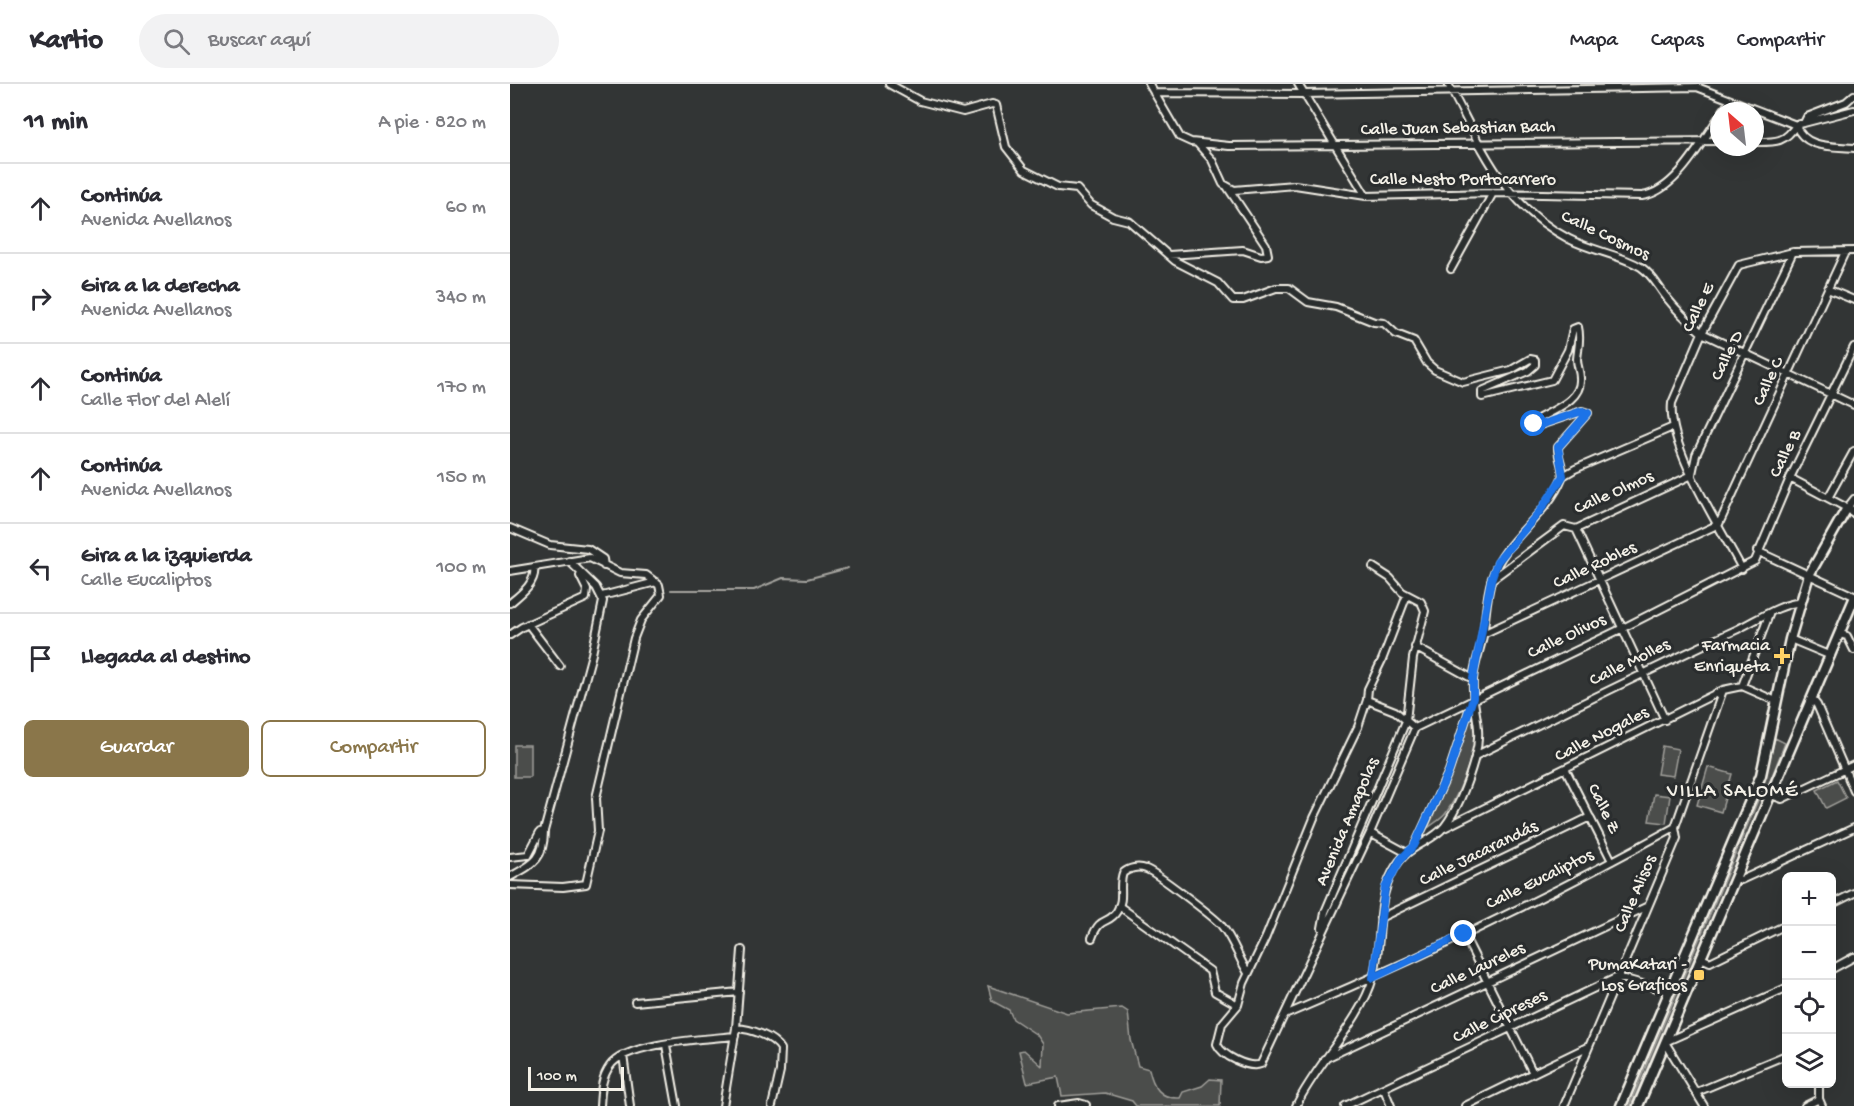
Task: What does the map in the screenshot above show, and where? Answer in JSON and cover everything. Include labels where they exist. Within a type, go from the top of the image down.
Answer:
[{"type":"main road","points":[[1622,1106],[1761,775],[1790,639],[1809,575],[1851,510]]},
{"type":"main road","points":[[1638,1106],[1831,656],[1854,597]]},
{"type":"street","points":[[889,84],[920,101],[963,112],[992,104],[996,105],[1006,147],[1024,170],[1053,182],[1058,187],[1077,189],[1091,205],[1113,217],[1129,221],[1186,269],[1218,283],[1233,300],[1243,300],[1276,288],[1289,288],[1308,302],[1336,307],[1374,322],[1384,323],[1389,329],[1414,341],[1427,363],[1435,370],[1463,382],[1502,374],[1520,367],[1530,359],[1535,360],[1535,365],[1528,371],[1482,391],[1481,395],[1484,397],[1522,385],[1552,380],[1568,350],[1573,329],[1578,327],[1580,344],[1577,365],[1580,377],[1577,393],[1568,402],[1534,422],[1537,426],[1566,415],[1588,411],[1586,417],[1562,440],[1558,447],[1563,476]]},
{"type":"street","points":[[1149,84],[1180,137],[1197,142],[1212,160],[1220,178],[1266,245],[1268,255],[1261,256],[1243,250],[1169,255]]},
{"type":"street","points":[[1298,84],[1366,196]]},
{"type":"street","name":"Calle Cosmos","points":[[1448,84],[1478,144],[1510,193],[1530,215],[1567,238],[1594,251],[1641,267],[1654,278],[1682,317],[1702,333],[1854,405]]},
{"type":"street","points":[[1154,93],[1304,94],[1697,87],[1796,125],[1854,110]]},
{"type":"street","points":[[1804,123],[1807,117],[1846,102],[1854,95]]},
{"type":"street","points":[[1764,142],[1778,142],[1789,136],[1796,125]]},
{"type":"street","points":[[1796,125],[1803,138],[1815,144],[1854,148]]},
{"type":"street","name":"Calle Nesto Portocarrero","points":[[1228,188],[1239,190],[1295,185],[1366,196],[1493,193],[1651,195],[1662,190],[1673,180],[1710,130]]},
{"type":"street","name":"Calle Juan Sebastian Bach","points":[[1197,142],[1229,146],[1336,146],[1710,141]]},
{"type":"street","points":[[1451,269],[1493,193]]},
{"type":"street","name":"Calle E","points":[[1742,569],[1692,475],[1673,427],[1672,403],[1702,333],[1739,265],[1793,252],[1854,251]]},
{"type":"street","name":"Calle D","points":[[1692,475],[1696,455],[1793,252]]},
{"type":"street","name":"Calle C","points":[[1719,524],[1830,290],[1845,252]]},
{"type":"street","points":[[1830,290],[1854,300]]},
{"type":"street","name":"Calle B","points":[[1742,569],[1755,561],[1757,551],[1790,478],[1854,347]]},
{"type":"street","points":[[1443,828],[1461,795],[1475,756],[1479,726],[1473,698],[1473,679],[1491,580],[1497,562],[1540,511],[1563,476],[1673,427]]},
{"type":"street","points":[[1828,498],[1854,451]]},
{"type":"street","name":"Calle Olmos","points":[[1491,580],[1560,528],[1568,526],[1576,529],[1692,475]]},
{"type":"street","points":[[1790,478],[1851,510],[1854,499]]},
{"type":"street","name":"Calle Robles","points":[[1483,634],[1719,524]]},
{"type":"street","points":[[510,528],[550,545],[592,550],[603,559],[604,566]]},
{"type":"street","points":[[1576,529],[1665,720]]},
{"type":"street","points":[[1757,551],[1854,597]]},
{"type":"street","points":[[510,571],[590,558],[620,573],[646,575],[656,582],[661,595],[641,621],[634,638],[596,798],[598,831],[586,884],[563,887],[510,885]]},
{"type":"street","points":[[569,561],[602,596]]},
{"type":"street","points":[[510,603],[524,591],[535,576],[534,567]]},
{"type":"street","points":[[1119,906],[1210,971],[1215,992],[1238,1005],[1248,973],[1367,700],[1368,689],[1382,660],[1407,595],[1390,578],[1373,567]]},
{"type":"street","name":"Calle Olivos","points":[[1415,728],[1742,569]]},
{"type":"street","points":[[510,635],[528,624],[586,598],[587,590],[580,572]]},
{"type":"street","points":[[602,596],[656,582]]},
{"type":"street","name":"Avenida Amapolas","points":[[1320,934],[1325,912],[1406,722],[1415,647],[1425,608],[1421,602],[1407,595]]},
{"type":"street","points":[[510,877],[538,858],[543,850],[544,831],[592,654],[602,596]]},
{"type":"street","name":"Calle Molles","points":[[1475,756],[1644,672],[1769,615],[1790,602],[1800,603]]},
{"type":"street","points":[[1769,615],[1742,686],[1776,701]]},
{"type":"street","points":[[528,624],[560,666]]},
{"type":"street","points":[[1840,634],[1848,636],[1854,650]]},
{"type":"street","points":[[1790,639],[1831,656]]},
{"type":"street","points":[[1415,647],[1473,679]]},
{"type":"street","name":"Calle Nogales","points":[[1414,846],[1443,828],[1566,770],[1723,690],[1742,686]]},
{"type":"street","name":"Calle Alisos","points":[[1564,1106],[1646,906],[1677,838],[1675,827],[1723,690]]},
{"type":"street","points":[[1296,1106],[1308,1082],[1353,1017],[1373,978],[1385,888],[1394,870],[1414,846],[1449,771],[1473,698]]},
{"type":"street","points":[[1812,699],[1818,705],[1854,791]]},
{"type":"street","points":[[1367,700],[1395,711],[1415,728]]},
{"type":"street","name":"Avenida Amapolas","points":[[1238,1005],[1222,1024],[1217,1044],[1226,1055],[1259,1066],[1285,1015],[1320,934],[1332,916],[1392,785],[1415,728]]},
{"type":"street","points":[[1771,795],[1782,799],[1854,765]]},
{"type":"street","name":"Calle Z","points":[[1566,770],[1612,861]]},
{"type":"street","name":"Calle Jacarandás","points":[[1380,918],[1590,817]]},
{"type":"street","name":"Calle Eucaliptos","points":[[1285,1015],[1373,978],[1612,861],[1675,827]]},
{"type":"street","points":[[1735,878],[1741,880],[1854,828]]},
{"type":"street","points":[[510,857],[528,855],[539,834],[544,831]]},
{"type":"street","points":[[1370,833],[1407,853]]},
{"type":"street","points":[[1092,938],[1098,924],[1114,915],[1119,906],[1124,873],[1139,868],[1149,870],[1220,924],[1231,939],[1248,973]]},
{"type":"street","points":[[1836,902],[1854,893]]},
{"type":"street","name":"Calle Laureles","points":[[1324,1059],[1646,906]]},
{"type":"street","points":[[1701,958],[1710,962],[1782,928]]},
{"type":"street","points":[[1464,934],[1533,1073]]},
{"type":"street","points":[[723,1106],[736,1028],[742,950]]},
{"type":"street","points":[[1836,967],[1854,957]]},
{"type":"street","points":[[1618,977],[1671,992]]},
{"type":"street","name":"Calle Cipreses","points":[[1345,1106],[1618,977]]},
{"type":"street","points":[[1702,1105],[1697,1092],[1665,1042],[1782,990]]},
{"type":"street","points":[[635,1002],[739,992]]},
{"type":"street","points":[[736,1028],[749,1029],[782,1049],[780,1071],[772,1106]]},
{"type":"street","points":[[600,1106],[602,1083],[609,1067],[623,1055],[666,1045],[735,1036]]},
{"type":"street","points":[[666,1045],[677,1106]]},
{"type":"street","points":[[1465,1106],[1587,1047]]},
{"type":"street","points":[[623,1055],[630,1106]]},
{"type":"street","points":[[1697,1092],[1782,1057]]},
{"type":"street","points":[[1805,1106],[1820,1103],[1819,1088]]},
{"type":"street","points":[[1384,1089],[1391,1106]]},
{"type":"street","points":[[1058,1106],[1079,1103],[1087,1106]]},
{"type":"shaded area","points":[[1473,710],[1475,734],[1464,777],[1446,813],[1428,828],[1454,768]]},
{"type":"shaded area","points":[[1775,738],[1785,743],[1765,794],[1631,1106],[1629,1106],[1761,793]]},
{"type":"shaded area","points":[[514,745],[530,745],[530,777],[514,777]]},
{"type":"shaded area","points":[[1662,746],[1678,749],[1673,776],[1657,774]]},
{"type":"shaded area","points":[[1708,767],[1732,774],[1721,812],[1697,805]]},
{"type":"shaded area","points":[[1837,780],[1846,798],[1826,808],[1817,790]]},
{"type":"shaded area","points":[[1654,794],[1670,796],[1666,823],[1649,821]]},
{"type":"shaded area","points":[[988,986],[1067,1013],[1122,1008],[1128,1012],[1131,1040],[1138,1066],[1149,1069],[1158,1091],[1173,1098],[1180,1098],[1183,1092],[1202,1086],[1210,1079],[1221,1080],[1220,1106],[1136,1106],[1132,1101],[1105,1093],[1062,1096],[1058,1077],[1027,1083],[1019,1051],[1024,1050],[1042,1066],[1043,1044],[1037,1035],[1013,1019],[1009,1010],[992,1001]]},
{"type":"waterway","points":[[671,590],[754,590],[783,578],[807,579],[848,568]]},
{"type":"place","name":"Farmacia Enriqueta","points":[[1782,656]]},
{"type":"place","name":"PumaKatari - Los Graficos","points":[[1699,975]]},
{"type":"district","name":"VILLA SALOMÉ","points":[[1733,792]]},
{"type":"route","points":[[1464,934],[1373,978],[1385,888],[1401,859],[1414,846],[1449,771],[1473,698],[1473,679],[1491,580],[1497,562],[1557,487],[1563,476],[1558,447],[1562,440],[1586,417],[1588,411],[1566,415],[1537,426],[1534,424]]}]
